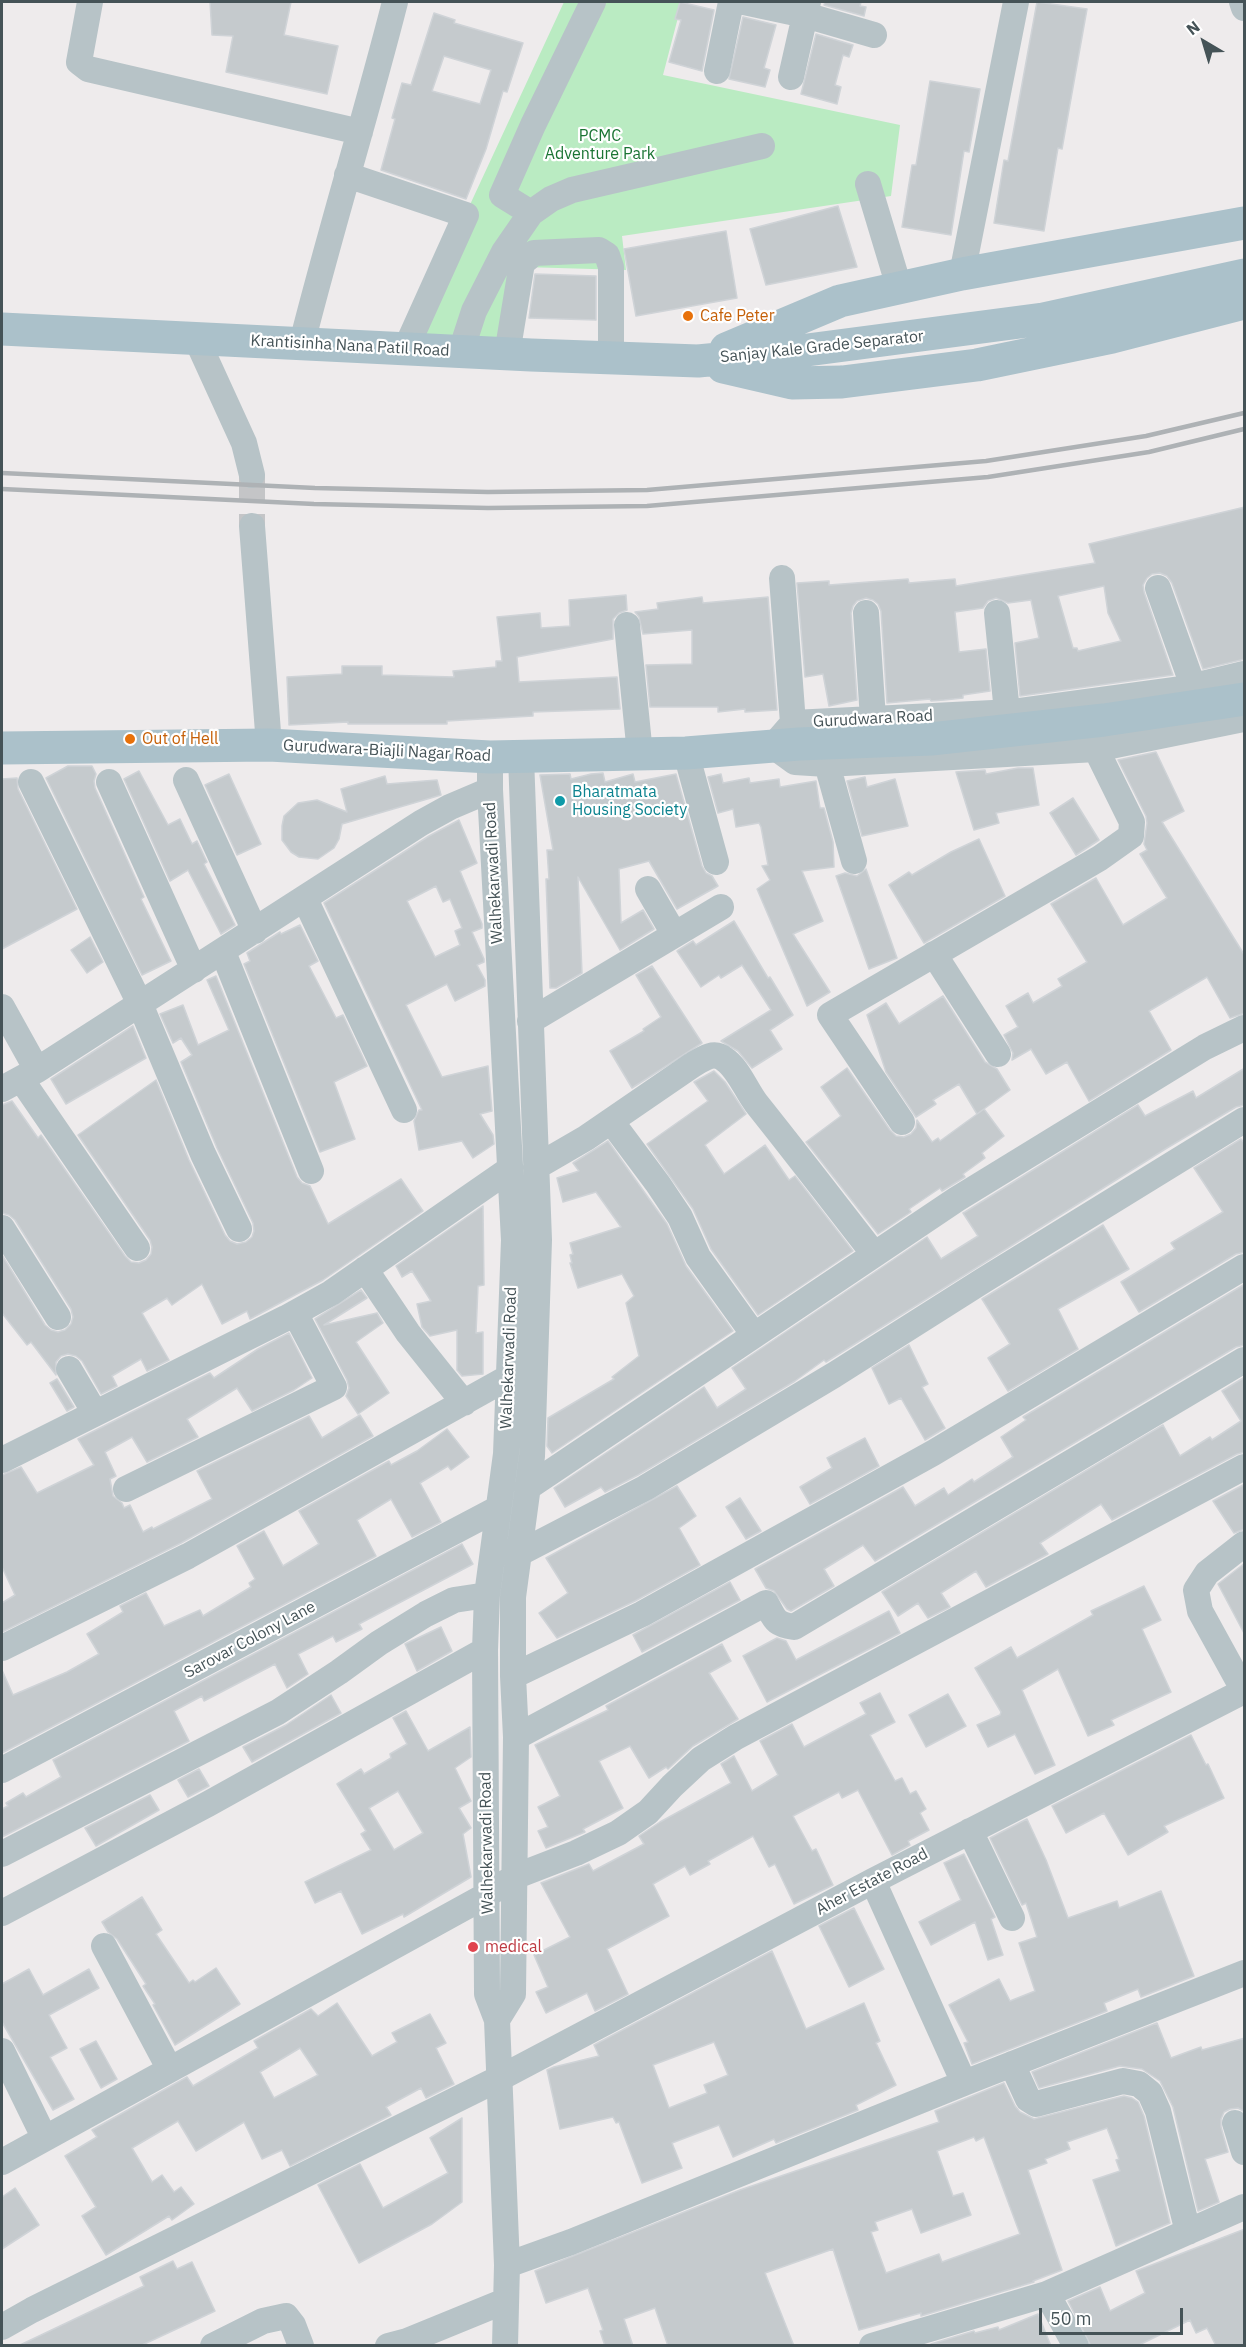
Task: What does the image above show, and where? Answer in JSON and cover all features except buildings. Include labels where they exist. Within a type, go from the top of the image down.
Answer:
[{"type":"main road","points":[[698,361],[840,301],[962,274],[1245,223]]},
{"type":"main road","name":"Sanjay Kale Grade Separator","points":[[698,361],[792,352],[1042,320],[1245,276]]},
{"type":"main road","name":"Sanjay Kale Grade Separator","points":[[698,361],[792,383],[842,382],[977,365],[1112,337],[1245,303]]},
{"type":"main road","name":"Krantisinha Nana Patil Road","points":[[2,329],[698,361]]},
{"type":"main road","name":"Gurudwara-Biajli Nagar Road","points":[[2,748],[269,745],[506,757],[686,753],[783,734],[931,739],[1104,720],[1245,699]]},
{"type":"street","points":[[90,2],[79,62],[88,69],[360,132]]},
{"type":"street","points":[[302,343],[324,253],[395,2]]},
{"type":"street","points":[[531,213],[502,195],[533,125],[593,2]]},
{"type":"street","points":[[717,71],[731,2]]},
{"type":"street","points":[[744,2],[806,8],[874,35]]},
{"type":"street","points":[[962,274],[1016,2]]},
{"type":"street","points":[[1242,2],[1245,8]]},
{"type":"street","points":[[791,77],[806,8]]},
{"type":"street","points":[[461,351],[474,311],[499,261],[531,213],[551,199],[572,190],[762,146]]},
{"type":"street","points":[[347,175],[466,215],[406,348]]},
{"type":"street","points":[[868,184],[899,287]]},
{"type":"street","points":[[507,354],[522,263],[534,253],[599,250],[607,255],[611,267],[611,358]]},
{"type":"street","points":[[196,338],[244,443],[252,475]]},
{"type":"street","points":[[252,526],[269,745]]},
{"type":"street","points":[[782,578],[783,734],[795,762],[827,764],[1096,749],[1245,719]]},
{"type":"street","points":[[1158,588],[1193,686]]},
{"type":"street","points":[[997,613],[1007,712]]},
{"type":"street","points":[[866,614],[873,719]]},
{"type":"street","points":[[627,625],[640,754]]},
{"type":"street","name":"Gurudwara Road","points":[[783,734],[873,719],[1007,712],[1193,686],[1245,674]]},
{"type":"street","points":[[902,1122],[830,1015],[1100,858],[1131,836],[1132,822],[1096,749]]},
{"type":"street","points":[[686,753],[716,862]]},
{"type":"street","name":"Walhekarwadi Road","points":[[497,2020],[487,1994],[485,1650],[487,1595],[506,1454],[514,1240],[490,790],[506,757]]},
{"type":"street","name":"Walhekarwadi Road","points":[[497,2020],[513,1994],[516,1737],[513,1597],[532,1456],[539,1240],[530,1020],[506,757]]},
{"type":"street","points":[[827,764],[854,861]]},
{"type":"street","points":[[186,780],[255,931]]},
{"type":"street","points":[[31,782],[140,1004],[203,1154],[239,1229]]},
{"type":"street","points":[[109,782],[194,970]]},
{"type":"street","points":[[20,1079],[223,952],[421,823],[450,807],[490,790]]},
{"type":"street","points":[[648,889],[674,934]]},
{"type":"street","points":[[305,898],[404,1110]]},
{"type":"street","points":[[530,1020],[721,907]]},
{"type":"street","points":[[223,952],[311,1171]]},
{"type":"street","points":[[934,954],[998,1054]]},
{"type":"street","points":[[2,1007],[20,1079],[137,1248]]},
{"type":"street","points":[[527,1488],[957,1199],[1205,1047],[1245,1028]]},
{"type":"street","points":[[536,1167],[706,1058],[716,1055],[724,1059],[874,1254]]},
{"type":"street","points":[[493,1549],[518,1554],[645,1488],[834,1376],[984,1280],[1245,1120]]},
{"type":"street","points":[[611,1121],[658,1184],[680,1217],[698,1257],[754,1335]]},
{"type":"street","points":[[2,1460],[331,1293],[510,1169]]},
{"type":"street","points":[[511,1198],[537,1197]]},
{"type":"street","points":[[2,1228],[58,1317]]},
{"type":"street","points":[[513,1676],[642,1614],[933,1453],[1245,1266]]},
{"type":"street","points":[[365,1269],[408,1333],[464,1403]]},
{"type":"street","points":[[126,1489],[334,1387],[295,1313]]},
{"type":"street","points":[[516,1737],[766,1603],[775,1621],[794,1627],[1245,1360]]},
{"type":"street","points":[[69,1369],[95,1413]]},
{"type":"street","points":[[2,1648],[188,1556],[509,1377]]},
{"type":"street","points":[[2,2162],[169,2068],[487,1895],[514,1877],[576,1853],[618,1833],[648,1812],[701,1760],[736,1737],[1245,1467]]},
{"type":"street","name":"Sarovar Colony Lane","points":[[2,1770],[497,1509]]},
{"type":"street","points":[[1244,1691],[1200,1611],[1196,1590],[1206,1573],[1245,1544]]},
{"type":"street","points":[[2,1854],[278,1712],[426,1614],[454,1600],[487,1595]]},
{"type":"street","points":[[2,1912],[208,1804],[485,1650]]},
{"type":"street","name":"Aher Estate Road","points":[[2,2327],[500,2078],[873,1881],[1244,1691]]},
{"type":"street","points":[[970,1832],[1012,1918]]},
{"type":"street","points":[[873,1881],[964,2083]]},
{"type":"street","points":[[104,1946],[169,2068]]},
{"type":"street","points":[[507,2265],[571,2242],[964,2083],[1245,1973]]},
{"type":"street","points":[[497,2020],[507,2265],[505,2346]]},
{"type":"street","points":[[2,2051],[44,2137]]},
{"type":"street","points":[[1012,2064],[1028,2099],[1036,2104],[1123,2081],[1139,2084],[1150,2093],[1158,2112],[1188,2232]]},
{"type":"street","points":[[1235,2123],[1245,2152]]},
{"type":"street","points":[[872,2346],[1047,2294],[1245,2207]]},
{"type":"street","points":[[1047,2294],[1076,2346]]},
{"type":"street","points":[[388,2346],[408,2341],[505,2301]]},
{"type":"street","points":[[213,2346],[275,2316],[286,2316],[293,2325],[301,2346]]},
{"type":"green space","name":"PCMC Adventure Park","points":[[564,2],[682,2],[663,75],[900,125],[891,196],[622,236],[626,270],[524,267],[520,340],[410,334]]},
{"type":"tunnel","points":[[252,475],[252,526]]},
{"type":"railway","points":[[2,473],[315,488],[488,492],[647,490],[986,461],[1146,436],[1244,413]]},
{"type":"railway","points":[[2,489],[314,504],[488,508],[647,506],[988,477],[1149,452],[1244,429]]},
{"type":"place","name":"Cafe Peter","points":[[688,316]]},
{"type":"place","name":"Out of Hell","points":[[130,739]]},
{"type":"place","name":"Bharatmata Housing Society","points":[[560,801]]},
{"type":"place","name":"medical","points":[[473,1947]]}]
